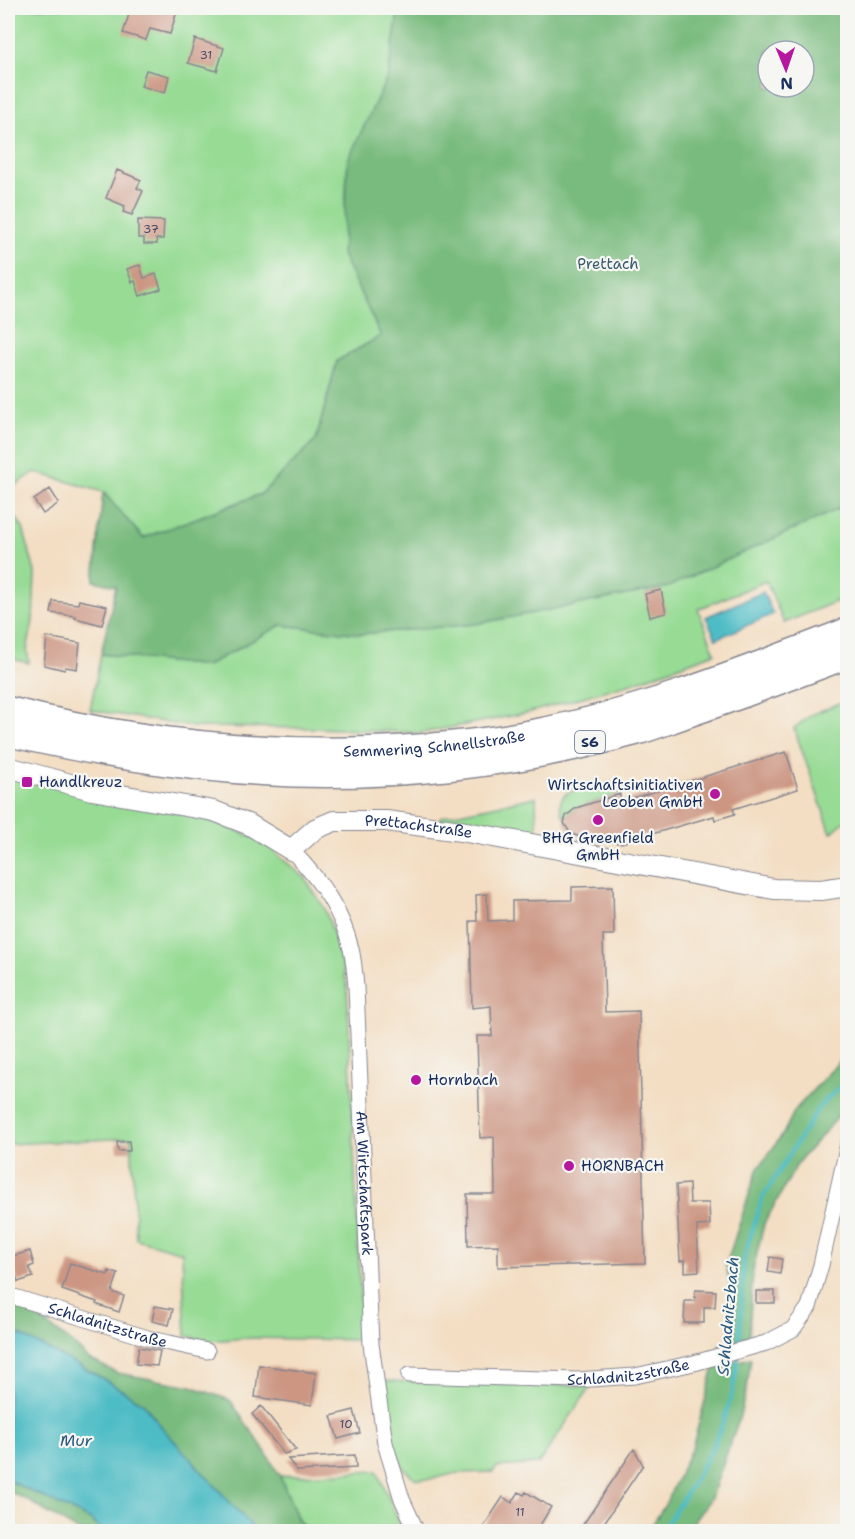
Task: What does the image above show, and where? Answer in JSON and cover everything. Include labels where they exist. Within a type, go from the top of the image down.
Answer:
[{"type":"highway","name":"Semmering Schnellstraße","points":[[320,763],[537,734],[642,707],[730,678],[848,632]]},
{"type":"highway","name":"Semmering Schnellstraße","points":[[8,732],[116,754],[195,765],[264,761],[431,769],[541,753],[636,731],[736,697],[848,654]]},
{"type":"highway","name":"Semmering Schnellstraße","points":[[8,711],[126,735],[198,746],[264,761]]},
{"type":"street","points":[[8,767],[92,790],[214,811],[250,825],[291,850]]},
{"type":"street","name":"Prettachstraße","points":[[291,850],[315,829],[334,821],[386,821],[452,829],[774,889],[821,890],[848,886]]},
{"type":"street","name":"Am Wirtschaftspark","points":[[291,850],[310,868],[327,894],[342,921],[351,949],[356,987],[363,1193],[373,1364],[385,1443],[402,1499],[417,1532]]},
{"type":"street","name":"Schladnitzstraße","points":[[409,1375],[577,1380],[635,1376],[694,1364],[766,1343],[793,1329],[809,1307],[821,1265],[848,1144]]},
{"type":"street","name":"Schladnitzstraße","points":[[8,1295],[141,1336],[207,1352]]},
{"type":"green space","points":[[8,8],[399,8],[388,76],[348,160],[342,254],[381,336],[337,361],[316,440],[261,494],[143,538],[103,492],[35,472],[8,490]]},
{"type":"green space","name":"Prettach","points":[[399,8],[847,8],[847,505],[668,587],[475,624],[361,634],[281,625],[206,666],[101,654],[116,586],[94,581],[103,492],[143,538],[261,494],[316,440],[337,361],[381,336],[342,254],[348,160],[388,76]]},
{"type":"green space","points":[[847,505],[847,597],[784,623],[766,581],[698,609],[715,653],[635,682],[527,713],[422,733],[318,728],[194,727],[90,710],[101,654],[206,666],[281,625],[361,634],[475,624],[668,587]]},
{"type":"green space","points":[[8,506],[23,528],[35,572],[33,621],[27,650],[29,663],[8,658]]},
{"type":"green space","points":[[847,700],[847,819],[831,833],[794,728],[813,714]]},
{"type":"green space","points":[[8,777],[199,816],[260,840],[305,878],[325,909],[347,985],[362,1340],[247,1338],[211,1341],[186,1336],[182,1252],[136,1239],[131,1138],[8,1144]]},
{"type":"green space","points":[[610,783],[617,788],[617,795],[576,808],[564,817],[560,803],[566,794]]},
{"type":"green space","points":[[536,797],[537,835],[440,820],[440,817]]},
{"type":"green space","points":[[847,1053],[847,1107],[799,1161],[764,1224],[753,1270],[749,1337],[731,1342],[732,1296],[726,1265],[757,1170],[783,1134],[795,1110]]},
{"type":"green space","points":[[8,1304],[29,1311],[71,1342],[89,1359],[117,1373],[191,1386],[230,1400],[280,1476],[298,1520],[307,1531],[256,1531],[164,1430],[143,1403],[95,1374],[18,1334],[8,1332]]},
{"type":"green space","points":[[751,1358],[747,1389],[739,1419],[711,1498],[687,1531],[648,1531],[665,1505],[693,1445],[714,1367]]},
{"type":"green space","points":[[384,1381],[591,1386],[538,1464],[497,1467],[493,1472],[458,1473],[430,1479],[416,1479],[406,1471],[397,1456],[387,1413]]},
{"type":"green space","points":[[377,1471],[403,1531],[307,1531],[298,1520],[280,1476]]},
{"type":"green space","points":[[8,1480],[91,1520],[103,1531],[78,1531],[8,1491]]},
{"type":"water","points":[[763,592],[773,614],[716,639],[706,617]]},
{"type":"water","name":"Mur","points":[[8,1332],[18,1334],[95,1374],[143,1403],[164,1430],[256,1531],[103,1531],[91,1520],[8,1480]]},
{"type":"building","points":[[131,8],[178,8],[170,34],[150,29],[146,40],[123,33]]},
{"type":"building","points":[[195,39],[224,48],[217,71],[188,63]]},
{"type":"building","points":[[146,70],[169,76],[165,93],[141,86]]},
{"type":"building","points":[[117,170],[141,180],[137,188],[143,191],[132,215],[123,212],[125,206],[106,198]]},
{"type":"building","points":[[138,220],[164,221],[163,239],[156,239],[157,244],[144,244],[144,238],[138,238]]},
{"type":"building","points":[[140,265],[144,278],[156,274],[161,289],[140,296],[135,281],[132,282],[127,269]]},
{"type":"building","points":[[50,489],[59,503],[43,514],[34,500]]},
{"type":"building","points":[[661,590],[666,613],[650,617],[645,594]]},
{"type":"building","points":[[79,600],[107,606],[102,625],[75,618],[76,616],[51,613],[53,601],[78,604]]},
{"type":"building","points":[[47,637],[80,643],[77,669],[66,667],[65,670],[44,665]]},
{"type":"building","name":"Wirtschaftsinitiativen Leoben GmbH","points":[[786,752],[798,789],[733,809],[735,814],[715,820],[714,816],[621,843],[582,838],[570,833],[564,823],[566,816],[576,808],[620,794],[620,802]]},
{"type":"building","name":"HORNBACH","points":[[613,886],[614,935],[603,935],[605,1012],[639,1011],[645,1263],[498,1267],[498,1245],[468,1246],[467,1194],[495,1194],[494,1137],[480,1138],[477,1036],[492,1036],[491,1006],[472,1008],[470,921],[477,921],[476,895],[487,894],[488,921],[512,920],[512,901],[572,900],[572,887]]},
{"type":"building","points":[[129,1141],[130,1151],[118,1151],[117,1142]]},
{"type":"building","points":[[689,1184],[690,1203],[709,1203],[710,1225],[697,1226],[699,1271],[685,1272],[685,1260],[680,1261],[676,1185]]},
{"type":"building","points":[[30,1251],[34,1265],[29,1267],[33,1277],[18,1282],[10,1257]]},
{"type":"building","points":[[770,1257],[782,1259],[780,1274],[768,1272]]},
{"type":"building","points":[[70,1263],[108,1275],[109,1271],[118,1274],[112,1292],[124,1296],[119,1312],[62,1290]]},
{"type":"building","points":[[695,1290],[716,1291],[715,1307],[704,1307],[704,1323],[684,1323],[685,1301],[695,1301]]},
{"type":"building","points":[[756,1291],[775,1291],[775,1303],[756,1303]]},
{"type":"building","points":[[155,1306],[173,1309],[169,1325],[152,1321]]},
{"type":"building","points":[[139,1347],[160,1351],[157,1366],[136,1364]]},
{"type":"building","points":[[259,1365],[316,1373],[312,1405],[255,1397]]},
{"type":"building","points":[[261,1406],[296,1450],[284,1454],[252,1414]]},
{"type":"building","points":[[354,1410],[360,1433],[338,1439],[331,1416]]},
{"type":"building","points":[[634,1449],[643,1465],[598,1532],[578,1532]]},
{"type":"building","points":[[355,1455],[356,1468],[297,1471],[288,1459]]},
{"type":"building","points":[[519,1492],[524,1495],[526,1492],[551,1507],[536,1532],[480,1532],[503,1497],[512,1503]]},
{"type":"waterway","name":"Schladnitzbach","points":[[739,1348],[744,1257],[762,1199],[819,1107],[848,1079]]},
{"type":"waterway","name":"Schladnitzbach","points":[[661,1532],[701,1469],[722,1426],[735,1380],[738,1355]]},
{"type":"place","name":"Handlkreuz","points":[[27,782]]},
{"type":"place","name":"Wirtschaftsinitiativen Leoben GmbH","points":[[715,794]]},
{"type":"place","name":"BHG Greenfield GmbH","points":[[598,820]]},
{"type":"place","name":"Hornbach","points":[[416,1080]]},
{"type":"place","name":"HORNBACH","points":[[569,1166]]}]
